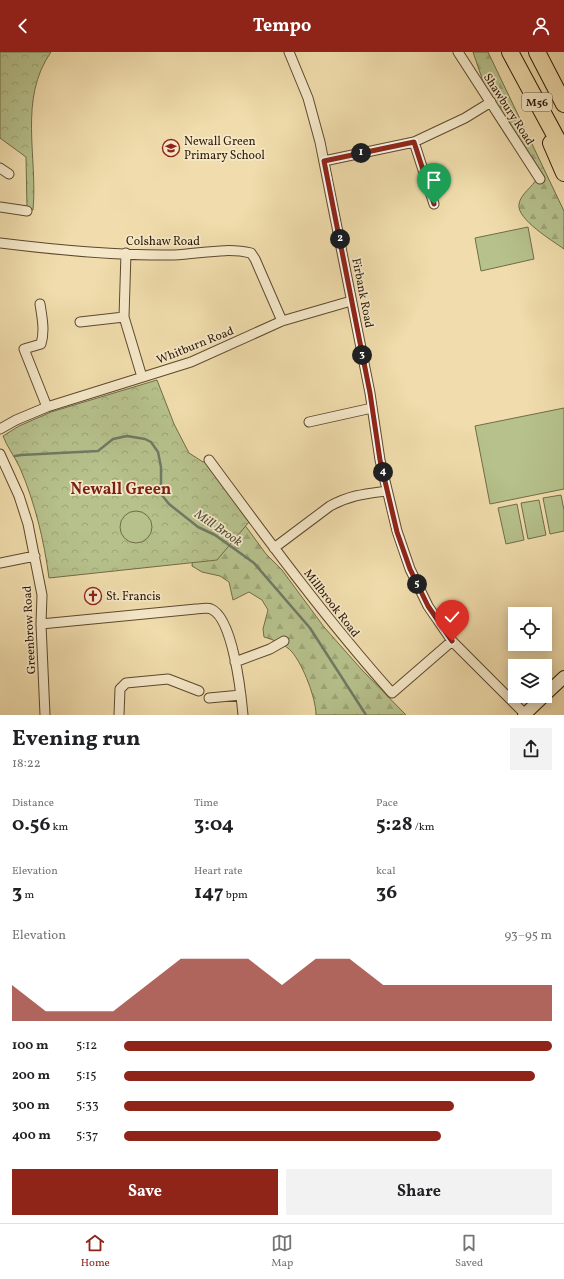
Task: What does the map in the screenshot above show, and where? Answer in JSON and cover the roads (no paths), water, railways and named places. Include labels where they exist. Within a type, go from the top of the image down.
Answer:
[{"type":"highway","name":"M56","points":[[510,52],[564,152]]},
{"type":"highway","name":"M56","points":[[539,56],[564,99]]},
{"type":"highway","name":"M56","points":[[539,56],[564,104]]},
{"type":"highway","name":"M56","points":[[522,73],[564,173]]},
{"type":"street","name":"Firbank Road","points":[[290,52],[308,98],[324,161],[372,408],[380,460],[397,532],[410,569],[428,606],[452,641],[525,714]]},
{"type":"street","name":"Shawbury Road","points":[[458,52],[540,179]]},
{"type":"street","points":[[324,161],[414,142],[465,118],[491,102]]},
{"type":"street","points":[[414,142],[434,204]]},
{"type":"street","points":[[0,168],[9,174]]},
{"type":"street","points":[[0,207],[27,211]]},
{"type":"street","name":"Colshaw Road","points":[[0,243],[126,254],[174,255],[237,250],[250,253],[255,259],[282,321]]},
{"type":"street","points":[[126,254],[124,318],[142,376]]},
{"type":"street","name":"Whitburn Road","points":[[0,429],[16,420],[47,407],[142,376],[191,362],[282,321],[351,302]]},
{"type":"street","points":[[40,304],[43,324],[41,344],[24,349],[47,407]]},
{"type":"street","points":[[80,322],[124,318]]},
{"type":"street","points":[[309,422],[372,408]]},
{"type":"street","name":"Greenbrow Road","points":[[0,454],[19,496],[28,524],[42,595],[41,624],[45,715]]},
{"type":"street","name":"Millbrook Road","points":[[209,460],[274,548],[352,647],[392,693],[452,641]]},
{"type":"street","points":[[274,548],[330,506],[339,501],[356,495],[387,491]]},
{"type":"street","points":[[0,562],[35,556]]},
{"type":"street","points":[[41,624],[210,608],[218,614],[230,641],[241,695],[243,715]]},
{"type":"street","points":[[235,662],[270,649],[284,641]]},
{"type":"street","points":[[119,715],[120,690],[126,683],[168,679],[199,691]]},
{"type":"street","points":[[552,689],[562,682]]},
{"type":"street","points":[[209,698],[241,695]]},
{"type":"street","points":[[525,714],[536,703]]},
{"type":"waterway","name":"Mill Brook","points":[[15,456],[98,451],[113,439],[127,436],[145,439],[151,442],[158,452],[161,467],[161,494],[169,504],[198,527],[215,535],[254,563],[310,628],[366,715]]},
{"type":"place","name":"Newall Green Primary School","points":[[171,148]]},
{"type":"place","name":"St. Francis","points":[[93,596]]},
{"type":"district","name":"Newall Green","points":[[121,488]]}]
